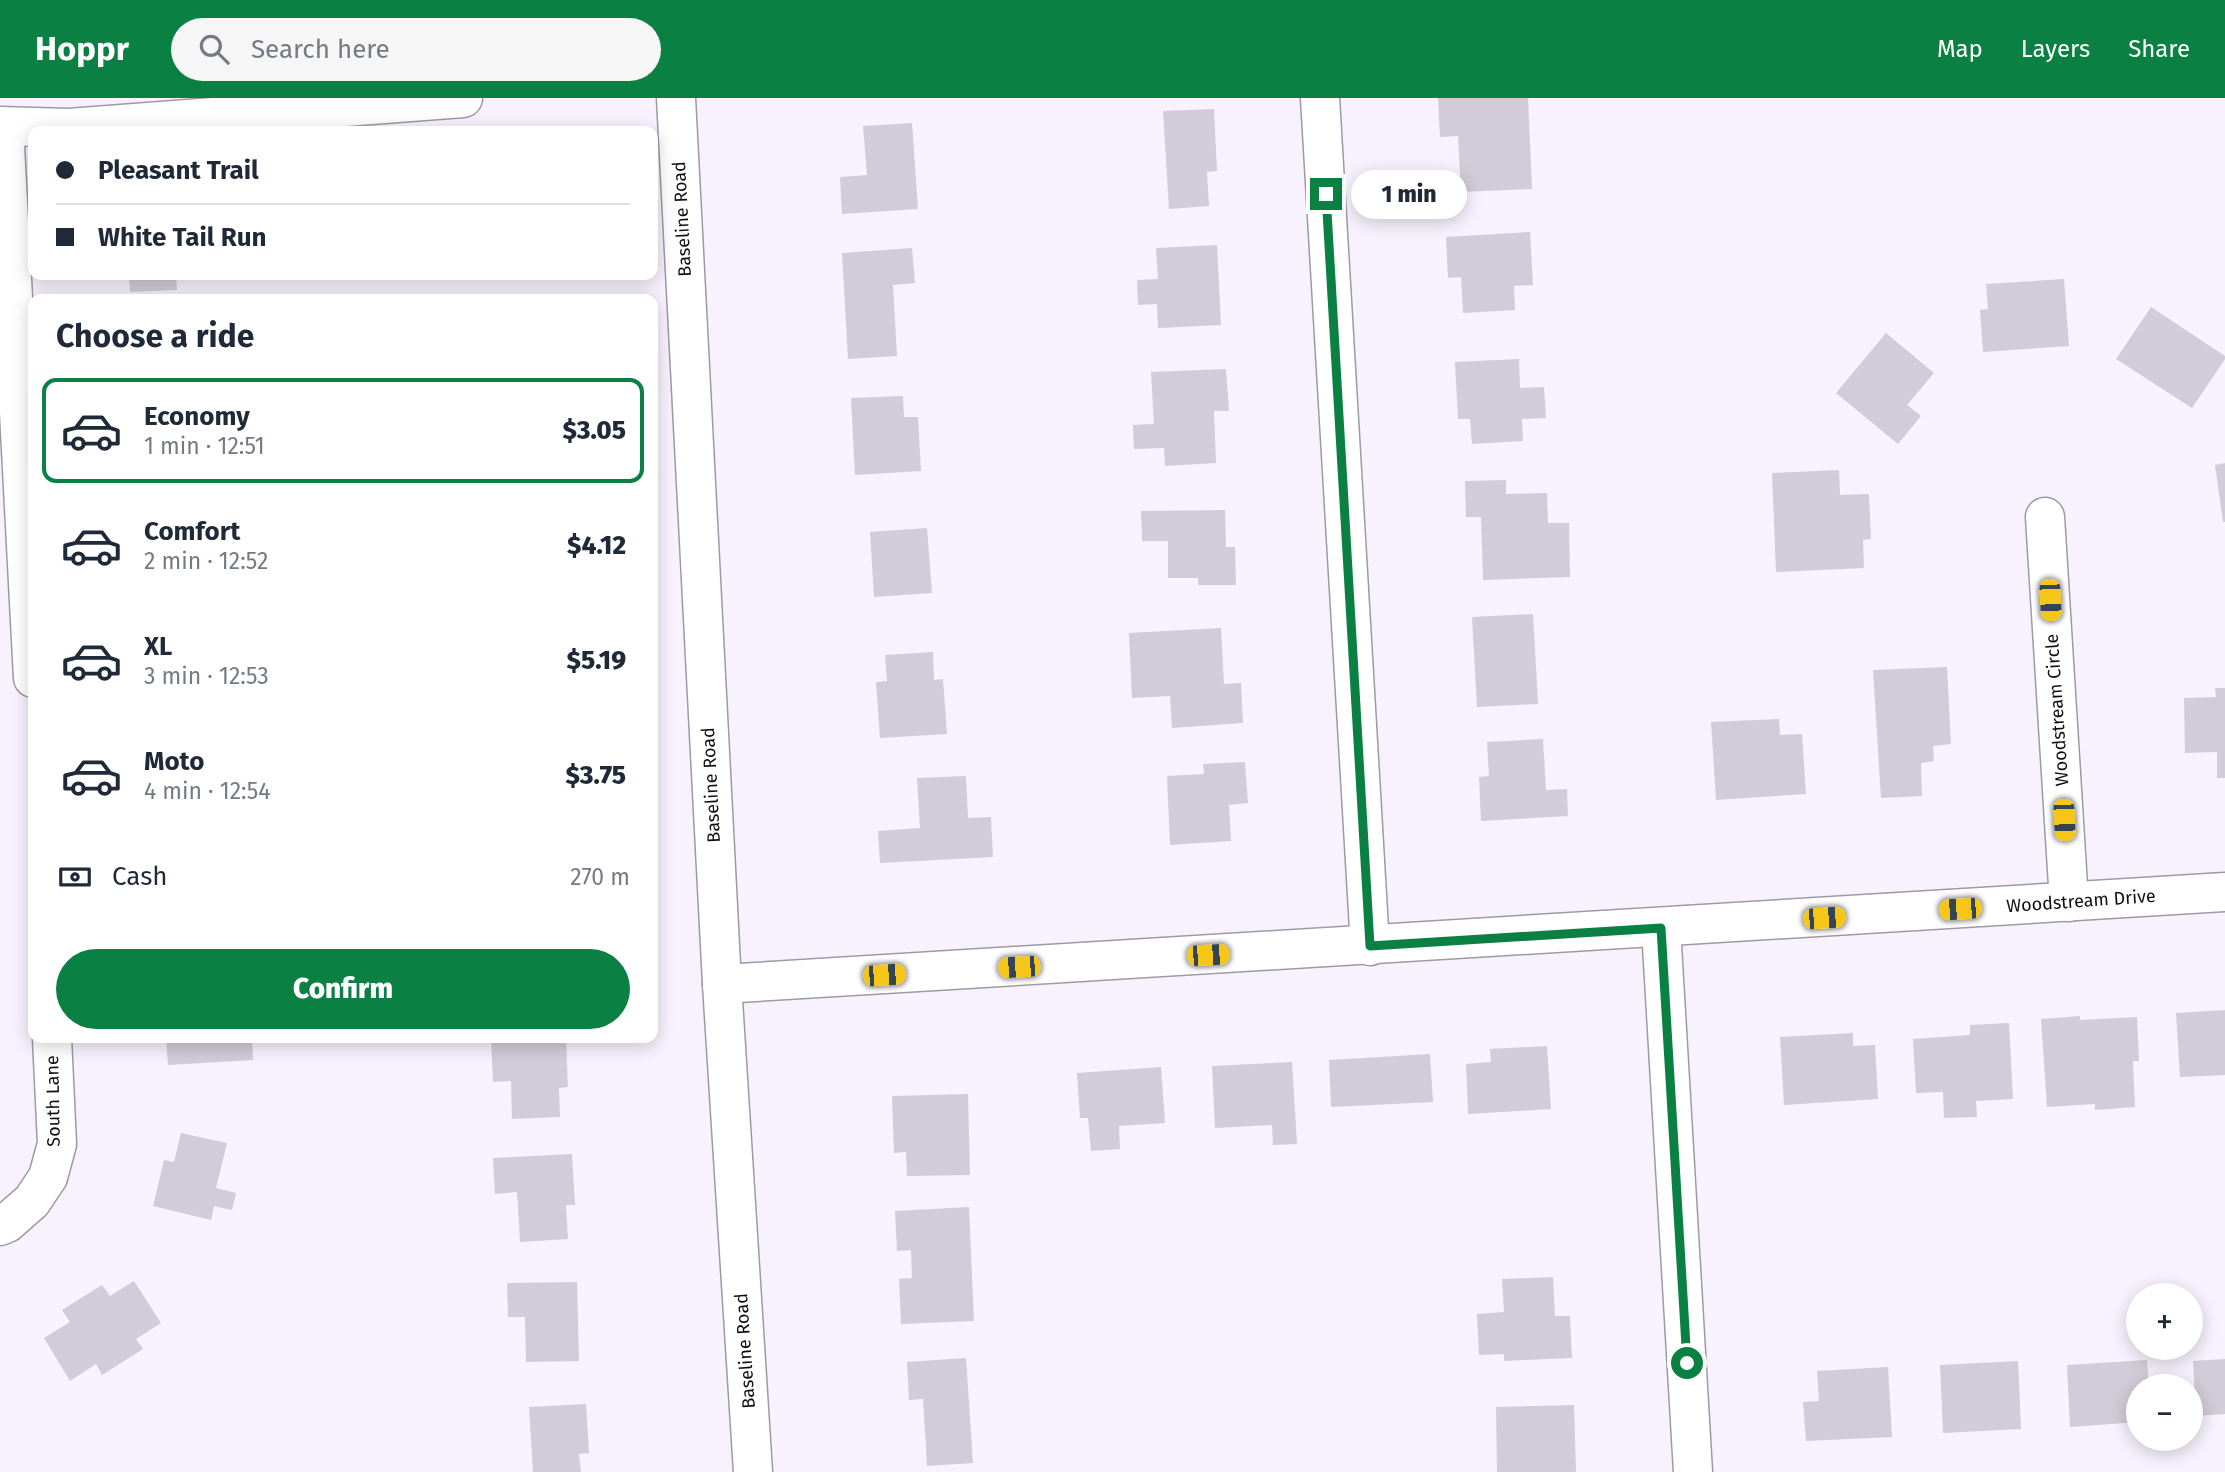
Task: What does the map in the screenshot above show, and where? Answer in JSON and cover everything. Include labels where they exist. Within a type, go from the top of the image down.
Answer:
[{"type":"street","points":[[95,126],[463,98]]},
{"type":"street","name":"Baseline Road","points":[[676,98],[722,984],[753,1472]]},
{"type":"street","points":[[1320,98],[1370,946]]},
{"type":"street","points":[[28,127],[2,127],[28,589]]},
{"type":"street","name":"Woodstream Circle","points":[[2045,517],[2069,902]]},
{"type":"street","name":"Woodstream Drive","points":[[722,984],[2225,892]]},
{"type":"street","points":[[1661,928],[1693,1472]]},
{"type":"street","name":"South Lane","points":[[0,1226],[32,1201],[48,1177],[57,1144],[52,1043]]},
{"type":"building","points":[[1438,98],[1528,98],[1532,189],[1461,192],[1458,136],[1440,137]]},
{"type":"building","points":[[1214,109],[1217,171],[1207,172],[1209,206],[1169,209],[1163,111]]},
{"type":"building","points":[[912,123],[918,209],[842,214],[840,177],[867,175],[863,126]]},
{"type":"building","points":[[1530,232],[1533,285],[1514,286],[1515,310],[1463,313],[1461,277],[1448,278],[1446,237]]},
{"type":"building","points":[[1217,245],[1221,325],[1158,328],[1157,304],[1138,305],[1137,280],[1158,279],[1156,248]]},
{"type":"building","points":[[912,248],[915,283],[893,285],[897,356],[848,359],[842,253]]},
{"type":"building","points":[[2064,279],[2069,346],[1983,352],[1980,310],[1988,309],[1986,284]]},
{"type":"building","points":[[129,280],[176,280],[177,290],[130,292]]},
{"type":"building","points":[[2151,307],[2225,356],[2192,408],[2116,359]]},
{"type":"building","points":[[1886,333],[1934,373],[1907,405],[1921,416],[1898,444],[1836,393]]},
{"type":"building","points":[[1519,359],[1520,388],[1544,387],[1546,418],[1522,419],[1523,441],[1472,444],[1470,419],[1458,419],[1455,362]]},
{"type":"building","points":[[1226,369],[1229,411],[1214,411],[1216,463],[1165,466],[1164,448],[1134,449],[1133,425],[1154,424],[1151,372]]},
{"type":"building","points":[[903,396],[904,417],[918,417],[921,471],[855,475],[851,398]]},
{"type":"building","points":[[2225,463],[2225,522],[2223,522],[2215,465]]},
{"type":"building","points":[[1839,470],[1840,495],[1869,494],[1871,539],[1863,540],[1864,568],[1776,572],[1772,473]]},
{"type":"building","points":[[1506,480],[1506,494],[1547,493],[1548,523],[1569,523],[1570,577],[1483,580],[1481,517],[1466,517],[1465,481]]},
{"type":"building","points":[[1225,510],[1226,547],[1235,547],[1236,585],[1198,585],[1198,578],[1168,578],[1168,541],[1142,541],[1141,511]]},
{"type":"building","points":[[927,528],[932,593],[874,597],[870,532]]},
{"type":"building","points":[[1533,614],[1538,704],[1477,707],[1472,617]]},
{"type":"building","points":[[1221,628],[1224,684],[1241,683],[1243,723],[1172,728],[1170,696],[1132,698],[1129,633]]},
{"type":"building","points":[[933,652],[934,680],[943,679],[947,734],[880,738],[876,682],[887,681],[885,655]]},
{"type":"building","points":[[1947,667],[1951,744],[1933,746],[1934,761],[1921,763],[1922,796],[1881,798],[1873,670]]},
{"type":"building","points":[[2215,688],[2225,688],[2225,778],[2217,778],[2217,752],[2185,753],[2184,698],[2216,697]]},
{"type":"building","points":[[1779,719],[1780,735],[1802,734],[1806,794],[1716,800],[1711,722]]},
{"type":"building","points":[[1543,739],[1546,790],[1567,789],[1568,816],[1481,821],[1479,777],[1489,776],[1487,742]]},
{"type":"building","points":[[1245,762],[1248,803],[1229,805],[1231,841],[1170,845],[1167,776],[1204,774],[1203,764]]},
{"type":"building","points":[[966,776],[968,818],[991,817],[993,857],[880,863],[878,831],[920,828],[917,778]]},
{"type":"building","points":[[2225,1010],[2225,1075],[2180,1077],[2176,1013]]},
{"type":"building","points":[[2080,1016],[2080,1020],[2137,1017],[2139,1061],[2133,1061],[2135,1107],[2095,1110],[2095,1104],[2047,1107],[2041,1019]]},
{"type":"building","points":[[2009,1023],[2013,1099],[1976,1101],[1977,1117],[1944,1118],[1943,1092],[1916,1093],[1913,1039],[1970,1035],[1970,1025]]},
{"type":"building","points":[[1853,1033],[1853,1046],[1875,1045],[1878,1099],[1784,1105],[1780,1037]]},
{"type":"building","points":[[166,1043],[252,1043],[253,1060],[168,1065]]},
{"type":"building","points":[[491,1043],[566,1043],[568,1087],[559,1088],[560,1117],[512,1119],[511,1081],[493,1082]]},
{"type":"building","points":[[1547,1046],[1551,1109],[1468,1114],[1466,1064],[1491,1062],[1490,1049]]},
{"type":"building","points":[[1430,1054],[1433,1102],[1331,1107],[1329,1060]]},
{"type":"building","points":[[1292,1062],[1297,1144],[1273,1145],[1272,1125],[1215,1128],[1212,1066]]},
{"type":"building","points":[[1161,1067],[1165,1123],[1119,1126],[1120,1149],[1091,1151],[1088,1118],[1080,1118],[1077,1073]]},
{"type":"building","points":[[968,1094],[970,1175],[907,1176],[906,1152],[894,1153],[892,1096]]},
{"type":"building","points":[[181,1133],[227,1143],[216,1188],[236,1193],[232,1210],[214,1206],[211,1220],[153,1206],[164,1160],[174,1162]]},
{"type":"building","points":[[572,1154],[575,1205],[566,1205],[568,1239],[520,1242],[517,1192],[495,1194],[493,1158]]},
{"type":"building","points":[[969,1207],[974,1321],[901,1324],[899,1279],[912,1278],[911,1250],[897,1251],[895,1211]]},
{"type":"building","points":[[1553,1277],[1555,1316],[1570,1316],[1572,1358],[1504,1361],[1504,1354],[1479,1355],[1477,1314],[1504,1312],[1502,1279]]},
{"type":"building","points":[[134,1281],[161,1323],[136,1339],[143,1349],[102,1375],[96,1364],[70,1381],[44,1338],[70,1322],[62,1310],[102,1285],[110,1296]]},
{"type":"building","points":[[577,1282],[579,1361],[526,1362],[525,1317],[508,1317],[507,1283]]},
{"type":"building","points":[[966,1358],[973,1463],[927,1466],[923,1399],[909,1400],[907,1362]]},
{"type":"building","points":[[2225,1359],[2225,1414],[2203,1416],[2203,1374],[2194,1374],[2193,1361]]},
{"type":"building","points":[[2147,1360],[2148,1374],[2126,1374],[2126,1423],[2070,1427],[2067,1365]]},
{"type":"building","points":[[2018,1361],[2021,1429],[1943,1433],[1940,1365]]},
{"type":"building","points":[[1888,1367],[1892,1437],[1806,1441],[1803,1402],[1819,1401],[1817,1371]]},
{"type":"building","points":[[586,1404],[589,1453],[579,1454],[581,1472],[533,1472],[529,1407]]},
{"type":"building","points":[[1574,1405],[1576,1472],[1497,1472],[1496,1407]]},
{"type":"route","points":[[1326,194],[1370,946],[1661,928],[1687,1363]]}]
